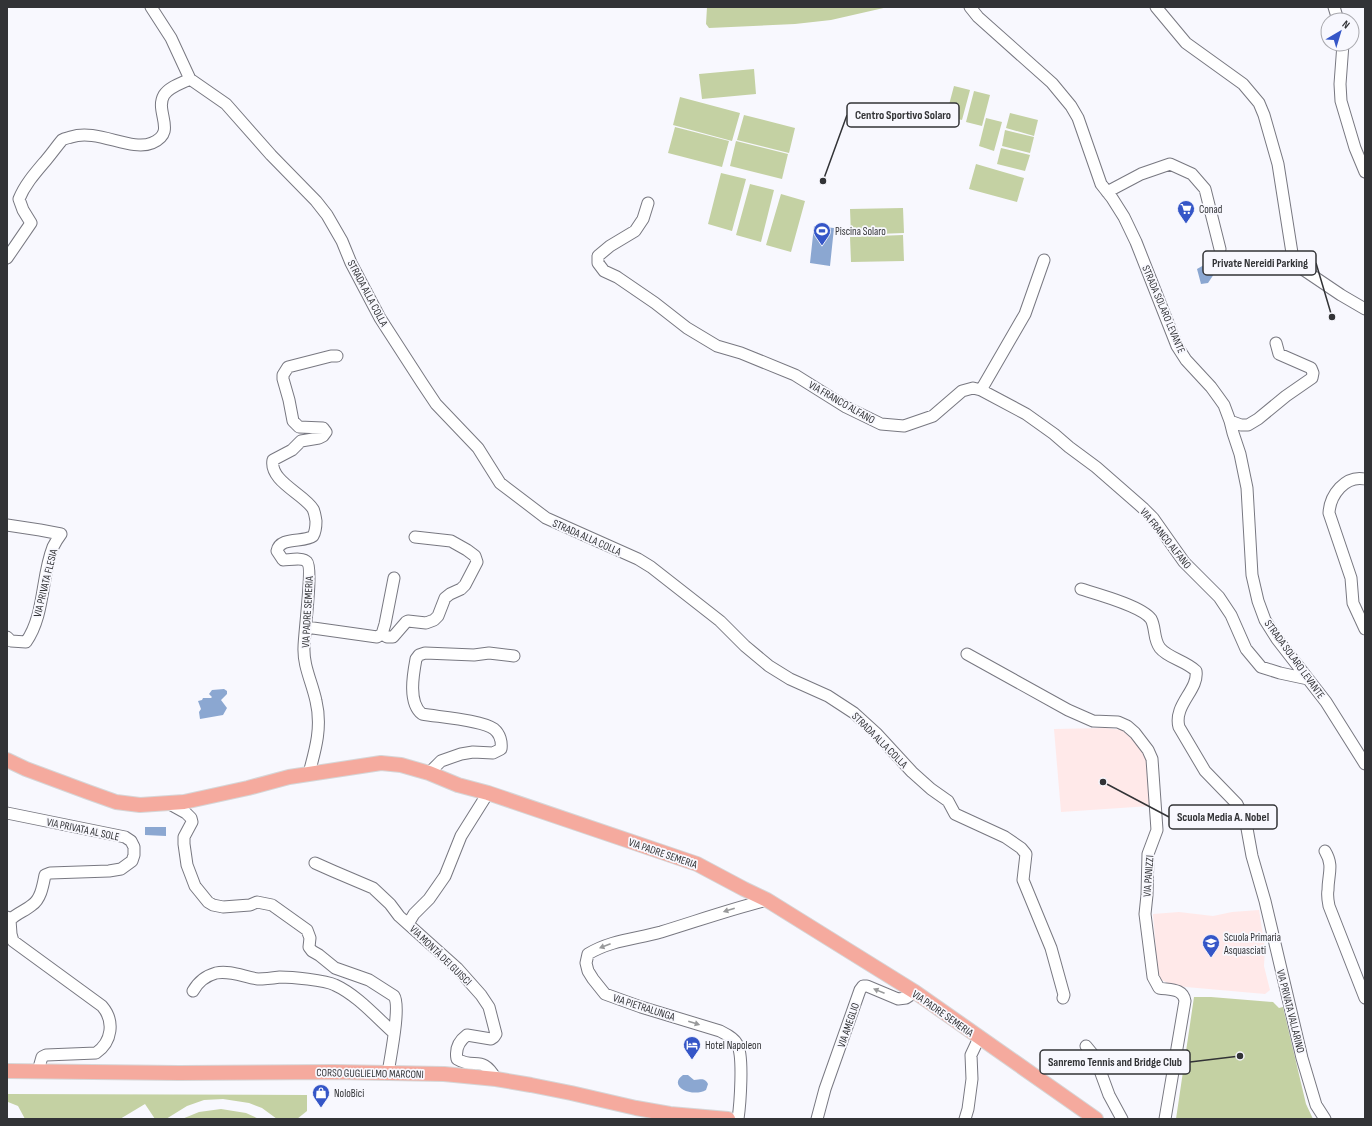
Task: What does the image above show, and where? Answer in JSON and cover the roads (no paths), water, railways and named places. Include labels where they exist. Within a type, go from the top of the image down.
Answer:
[{"type":"main road","name":"VIA PADRE SEMERIA","points":[[7,760],[26,769],[116,802],[140,805],[204,799],[289,777],[381,763],[401,765],[429,773],[458,785],[488,793],[697,864],[767,900],[915,992],[1096,1119]]},
{"type":"main road","name":"CORSO GUGLIELMO MARCONI","points":[[7,1071],[180,1073],[334,1072],[444,1074],[496,1079],[571,1092],[636,1108],[670,1114],[728,1119]]},
{"type":"street","points":[[7,258],[31,223],[23,210],[19,199],[24,188],[63,139],[76,135],[96,136],[137,145],[151,144],[160,138],[165,130],[162,105],[164,95],[173,87],[190,79],[171,38],[151,7]]},
{"type":"street","name":"STRADA SOLARO LEVANTE","points":[[970,7],[978,17],[1052,83],[1071,106],[1078,118],[1101,184],[1124,217],[1136,242],[1177,346],[1186,360],[1211,387],[1224,405],[1230,421],[1240,454],[1247,488],[1252,575],[1258,601],[1265,620],[1277,639],[1326,702],[1365,764]]},
{"type":"street","points":[[1156,7],[1186,43],[1243,84],[1259,103],[1278,164],[1292,253],[1298,266],[1365,309]]},
{"type":"street","points":[[1342,52],[1340,84],[1341,101],[1355,148],[1365,172]]},
{"type":"street","name":"STRADA ALLA COLLA","points":[[190,79],[226,104],[271,155],[316,201],[327,215],[380,318],[436,404],[478,448],[500,483],[546,518],[638,559],[651,567],[720,621],[758,659],[790,679],[828,696],[854,713],[876,733],[912,772],[931,789],[948,801],[955,814],[1005,837],[1021,848],[1026,854],[1023,880],[1051,948],[1064,994],[1063,998]]},
{"type":"street","points":[[1107,192],[1141,174],[1170,164],[1192,174],[1205,189],[1220,249]]},
{"type":"street","name":"VIA FRANCO ALFANO","points":[[648,203],[643,219],[635,231],[610,246],[598,256],[598,263],[604,271],[618,277],[655,302],[687,328],[717,346],[741,353],[794,374],[846,407],[881,424],[904,426],[933,416],[962,390],[973,388],[981,390],[1026,414],[1096,467],[1144,508],[1153,518],[1184,562],[1219,597],[1231,615],[1246,649],[1261,667],[1280,674],[1308,678]]},
{"type":"street","points":[[981,390],[1025,314],[1044,260]]},
{"type":"street","points":[[1230,421],[1241,425],[1248,425],[1258,420],[1286,396],[1312,378],[1313,373],[1311,368],[1279,354],[1276,344]]},
{"type":"street","name":"VIA PADRE SEMERIA","points":[[309,773],[319,727],[316,700],[305,665],[304,648],[309,565],[307,561],[303,560],[283,560],[277,551],[281,544],[306,539],[313,536],[316,528],[315,514],[312,507],[281,481],[273,470],[272,464],[273,460],[292,450],[301,441],[320,438],[326,432],[323,428],[300,427],[296,424],[291,412],[283,379],[288,367],[331,356],[337,356]]},
{"type":"street","points":[[1365,479],[1359,478],[1344,483],[1335,493],[1329,513],[1351,578],[1353,603],[1365,629]]},
{"type":"street","name":"VIA PRIVATA FLESIA","points":[[7,526],[61,534],[53,546],[38,614],[31,635],[26,642],[11,641],[7,637]]},
{"type":"street","points":[[382,634],[387,637],[393,637],[403,624],[408,621],[426,623],[434,620],[438,616],[445,598],[465,585],[476,564],[476,559],[472,554],[450,541],[415,537]]},
{"type":"street","points":[[306,627],[377,637],[382,634],[385,624],[394,578]]},
{"type":"street","name":"VIA PRIVATA VALLARINO","points":[[1081,589],[1122,603],[1147,614],[1154,625],[1154,638],[1164,652],[1187,664],[1196,671],[1196,675],[1189,693],[1180,710],[1178,718],[1179,727],[1206,771],[1237,804],[1244,819],[1302,1058],[1316,1106],[1325,1119]]},
{"type":"street","points":[[429,773],[441,761],[461,754],[473,752],[494,753],[501,749],[501,743],[497,732],[484,724],[422,714],[418,710],[413,699],[416,659],[425,653],[474,655],[489,653],[514,656]]},
{"type":"street","name":"VIA PANIZZI","points":[[967,654],[1068,710],[1093,721],[1118,722],[1127,726],[1135,733],[1148,750],[1152,759],[1157,830],[1148,854],[1145,914],[1153,977],[1158,988],[1179,992],[1184,995],[1185,1001],[1165,1119]]},
{"type":"street","points":[[7,768],[18,771],[26,769]]},
{"type":"street","points":[[408,924],[414,914],[438,888],[445,876],[461,836],[488,793]]},
{"type":"street","points":[[168,803],[186,812],[192,820],[184,838],[186,858],[195,886],[205,899],[213,905],[223,907],[250,905],[257,902],[272,905],[285,913],[306,930],[310,938],[309,947],[312,951],[335,968],[369,980],[394,996],[396,1000],[394,1033],[388,1073]]},
{"type":"street","name":"VIA PRIVATA AL SOLE","points":[[7,813],[125,837],[131,841],[134,847],[132,861],[122,869],[109,871],[50,873],[45,875],[38,899],[34,904],[9,918],[11,934],[14,941],[102,1006],[108,1013],[110,1033],[102,1049],[96,1054],[46,1055],[42,1057],[38,1071]]},
{"type":"street","points":[[1325,851],[1331,864],[1328,891],[1329,906],[1365,998]]},
{"type":"street","name":"VIA MONTÀ DEI GUISCI","points":[[315,863],[373,888],[390,904],[399,916],[466,976],[482,995],[489,1007],[496,1034],[491,1039],[467,1035],[462,1039],[457,1047],[456,1060],[461,1062],[483,1064],[491,1069],[496,1079]]},
{"type":"street","name":"VIA PIETRALUNGA","points":[[738,1119],[741,1074],[738,1044],[730,1036],[720,1030],[641,1007],[605,994],[588,971],[586,963],[588,954],[598,948],[612,943],[660,932],[732,908],[767,900]]},
{"type":"street","points":[[193,991],[203,979],[218,973],[231,972],[261,979],[281,977],[323,981],[332,983],[351,995],[394,1033]]},
{"type":"street","name":"VIA AMEGLIO","points":[[817,1119],[825,1089],[860,990],[863,986],[868,986],[898,999],[906,998],[915,992]]},
{"type":"street","name":"VIA PADRE SEMERIA","points":[[965,1119],[968,1109],[972,1079],[971,1055],[980,1038]]},
{"type":"street","points":[[1086,1046],[1095,1057],[1109,1095],[1122,1119]]},
{"type":"water","name":"Piscina Solaro","points":[[814,226],[834,228],[830,266],[810,263]]},
{"type":"water","points":[[1204,265],[1213,270],[1214,274],[1208,283],[1201,284],[1197,269]]},
{"type":"water","points":[[224,689],[227,691],[227,694],[221,700],[227,708],[223,715],[200,719],[199,712],[201,709],[198,701],[202,700],[203,698],[211,698],[212,697],[209,694],[212,690]]},
{"type":"water","points":[[145,827],[166,827],[166,836],[145,835]]},
{"type":"water","points":[[683,1075],[688,1075],[694,1080],[705,1080],[708,1084],[706,1090],[694,1093],[683,1090],[678,1083],[679,1079]]},
{"type":"place","name":"Centro Sportivo Solaro","points":[[823,181]]},
{"type":"place","name":"Conad","points":[[1186,224]]},
{"type":"place","name":"Piscina Solaro","points":[[822,246]]},
{"type":"place","name":"Private Nereidi Parking","points":[[1332,317]]},
{"type":"place","name":"Scuola Media A. Nobel","points":[[1103,782]]},
{"type":"place","name":"Scuola Primaria Asquasciati","points":[[1211,958]]},
{"type":"place","name":"Sanremo Tennis and Bridge Club","points":[[1240,1056]]},
{"type":"place","name":"Hotel Napoleon","points":[[692,1060]]},
{"type":"place","name":"NoloBici","points":[[321,1108]]}]
